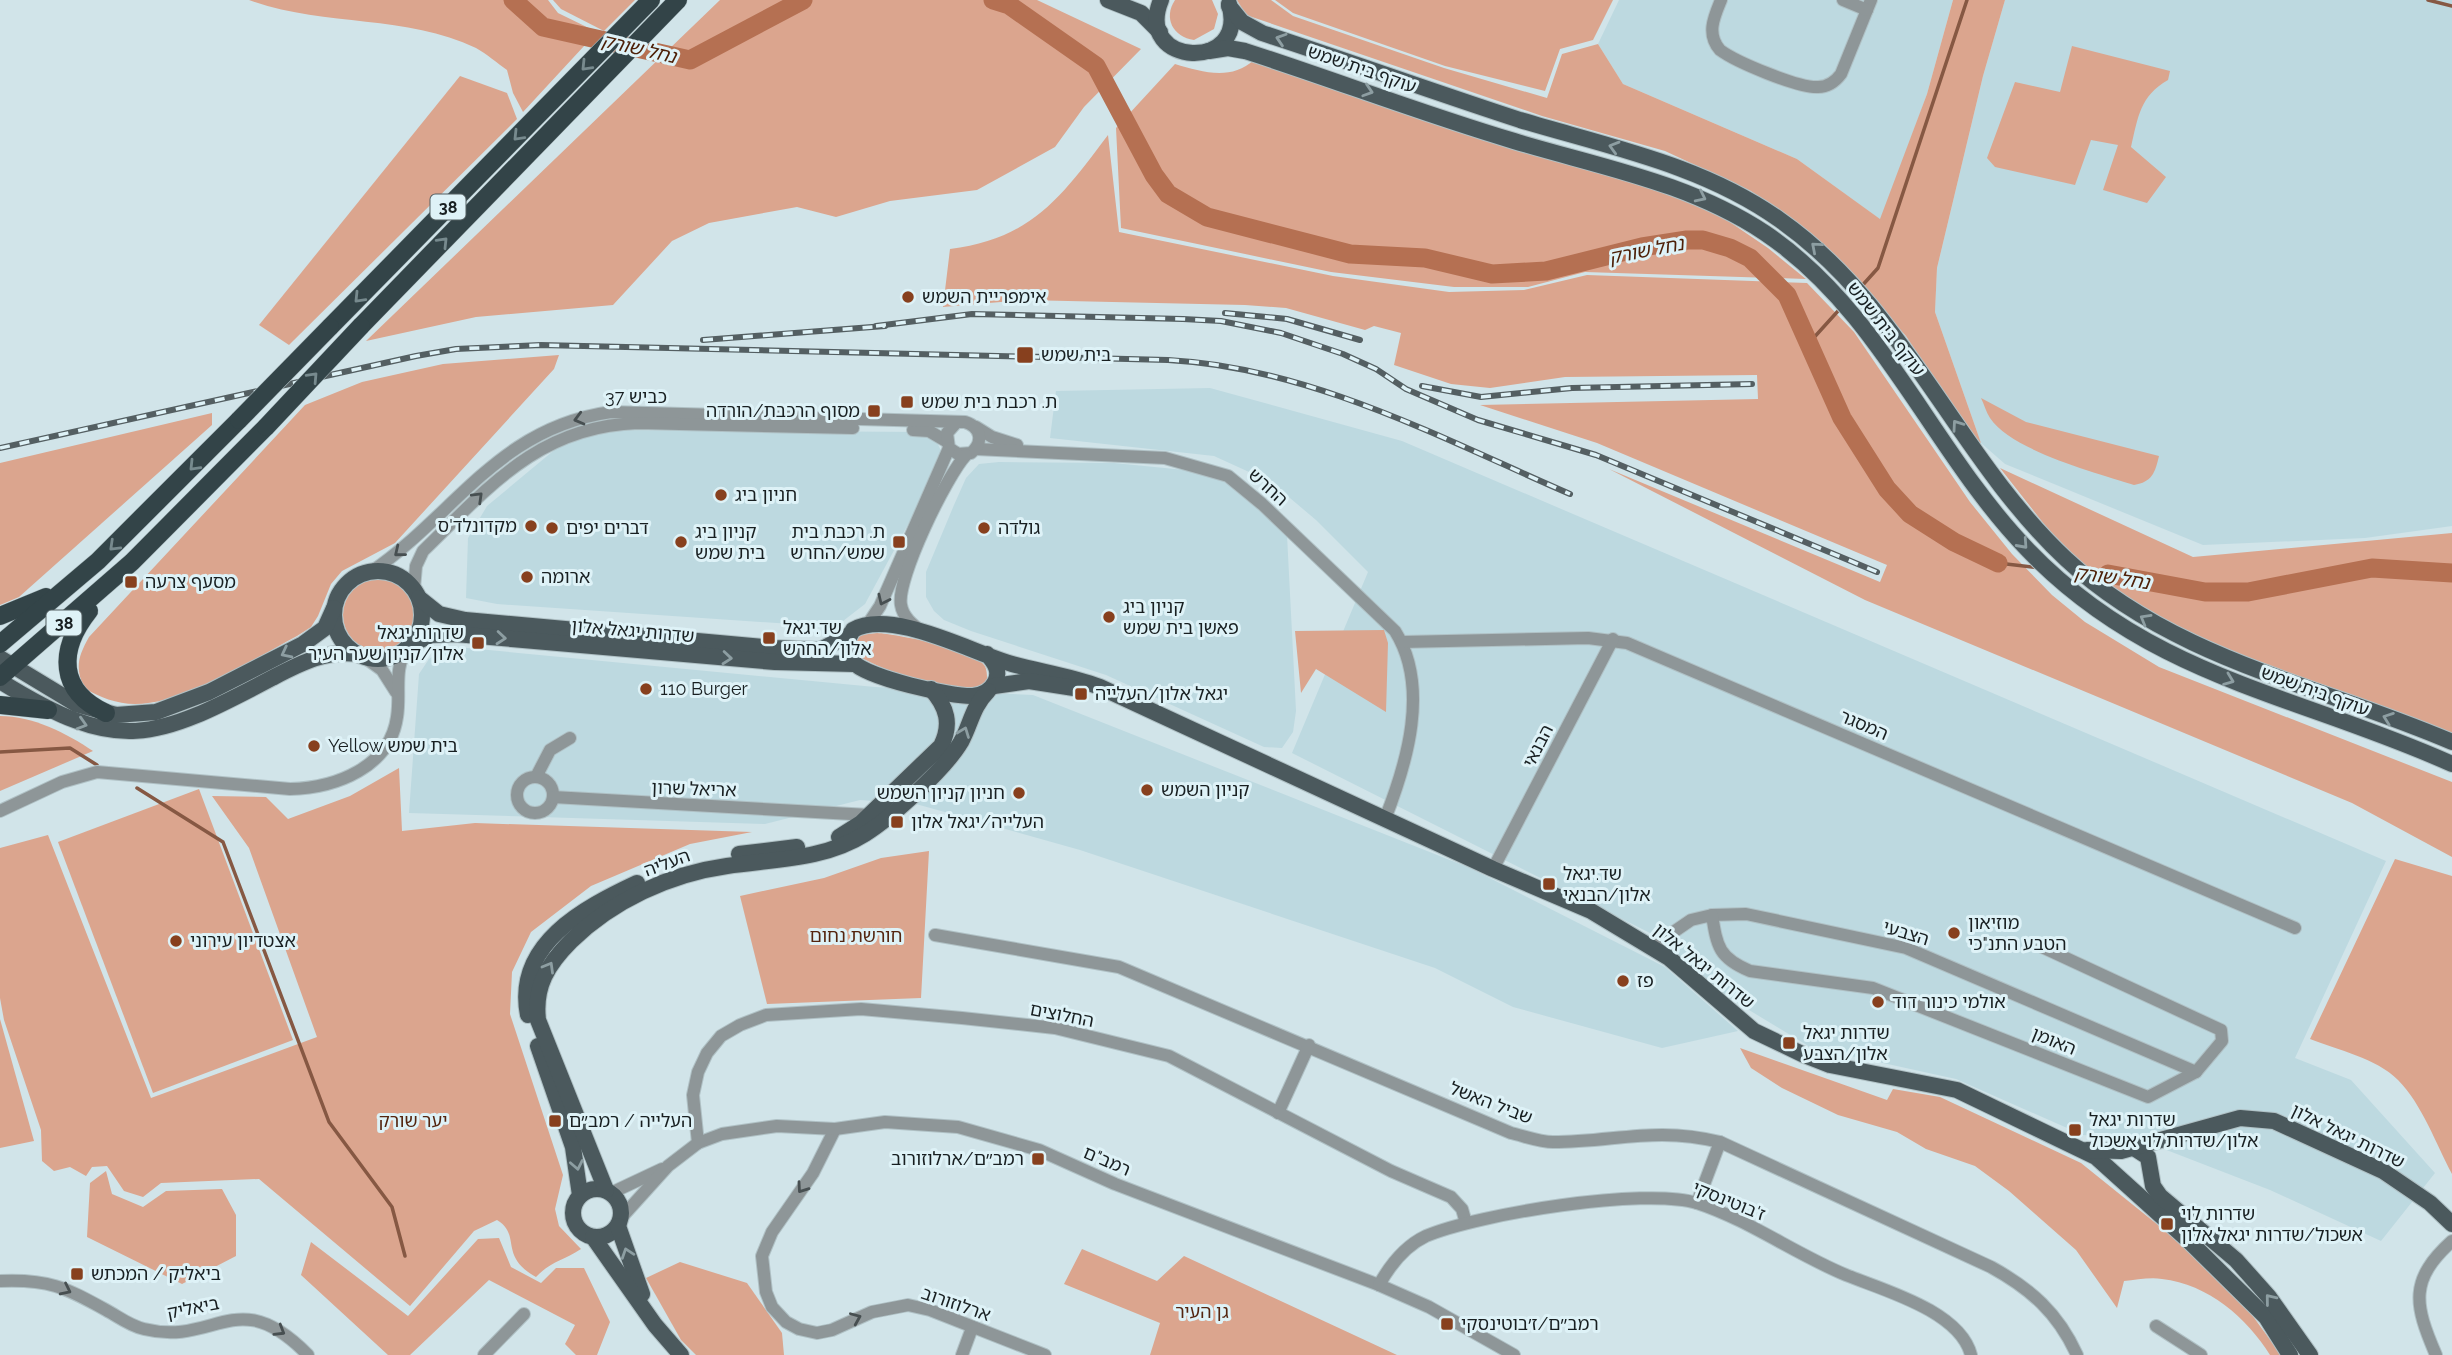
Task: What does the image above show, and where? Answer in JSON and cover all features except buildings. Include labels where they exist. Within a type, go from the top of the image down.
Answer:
[{"type":"highway","name":"38","points":[[0,644],[80,578],[646,6]]},
{"type":"highway","name":"38","points":[[3,671],[114,579],[266,427],[672,6]]},
{"type":"highway","points":[[0,616],[29,606],[80,578]]},
{"type":"highway","points":[[106,713],[81,698],[69,677],[67,662],[77,625],[114,579]]},
{"type":"highway","points":[[0,705],[48,710]]},
{"type":"main road","points":[[1108,0],[1141,13],[1161,34]]},
{"type":"main road","points":[[1161,0],[1157,18],[1161,34]]},
{"type":"main road","points":[[1209,51],[1218,46],[1228,33],[1228,3]]},
{"type":"main road","name":"עוקף בית שמש","points":[[1228,3],[1245,25],[1262,33],[1520,119],[1664,162],[1756,204],[1821,252],[1859,291],[1996,481],[2043,536],[2100,589],[2137,615],[2206,650],[2452,742]]},
{"type":"main road","name":"עוקף בית שמש","points":[[1161,34],[1172,47],[1182,52],[1228,48],[1245,51],[1512,140],[1658,180],[1690,192],[1746,221],[1808,266],[1845,304],[1980,491],[2027,550],[2108,619],[2166,653],[2198,668],[2452,764]]},
{"type":"main road","points":[[371,572],[391,573],[416,594],[421,624],[409,647],[387,658],[334,652],[313,657],[212,710],[158,729],[110,731],[71,721],[48,710],[3,671],[106,713],[156,712],[209,692],[310,640],[325,628],[347,584],[371,572]]},
{"type":"main road","name":"שדרות יגאל אלון","points":[[416,594],[439,614],[465,620],[798,650],[830,648],[868,624],[923,633],[1015,665],[1056,672],[1091,684],[1165,715],[1202,735],[1493,869],[1591,911],[1653,946],[1754,1031],[1789,1048],[1830,1065],[1957,1090],[2075,1147],[2119,1177],[2188,1240],[2266,1317],[2290,1355]]},
{"type":"main road","points":[[334,608],[338,635],[361,656]]},
{"type":"main road","name":"שדרות יגאל אלון","points":[[409,647],[431,635],[455,634],[775,662],[855,664],[931,689],[970,696],[1017,681],[1062,685],[1156,722],[1202,735]]},
{"type":"main road","points":[[849,635],[848,648],[855,664]]},
{"type":"main road","points":[[987,654],[997,667],[992,687]]},
{"type":"main road","name":"העליה","points":[[609,1192],[538,1020],[536,1002],[539,986],[555,957],[593,920],[662,884],[715,867],[824,852],[866,833],[895,812],[953,753],[964,734],[972,711],[992,687]]},
{"type":"main road","name":"העליה","points":[[580,1195],[573,1147],[530,1024],[526,1005],[527,985],[540,950],[570,920],[601,900],[670,870],[725,856],[817,844],[845,834],[869,815],[934,753],[946,738],[947,715],[931,689]]},
{"type":"main road","name":"שדרות יגאל אלון","points":[[2075,1147],[2098,1153],[2128,1150],[2239,1118],[2274,1121],[2383,1171],[2430,1203],[2452,1224]]},
{"type":"main road","points":[[2174,1136],[2150,1166],[2140,1183],[2119,1177],[2115,1161],[2128,1150],[2144,1152],[2150,1166],[2153,1186],[2160,1196],[2236,1261],[2269,1297],[2310,1355]]},
{"type":"main road","points":[[655,1325],[619,1222],[620,1204],[609,1192],[593,1189],[580,1195],[573,1209],[575,1224],[593,1237],[655,1325],[681,1355]]},
{"type":"main road","points":[[593,1237],[607,1235],[619,1222]]},
{"type":"street","points":[[1721,0],[1712,25],[1713,38],[1720,50],[1802,85],[1818,87],[1832,83],[1841,74],[1869,5],[1843,0]]},
{"type":"street","name":"כביש 37","points":[[371,572],[403,550],[511,450],[539,433],[576,419],[611,412],[955,424]]},
{"type":"street","points":[[868,624],[880,606],[948,444],[949,429],[955,424],[965,422],[974,426],[980,439],[948,482],[902,586],[903,611],[923,633]]},
{"type":"street","name":"כביש 37","points":[[416,594],[416,566],[423,551],[497,480],[537,449],[579,432],[607,425],[650,423],[917,430],[936,434],[948,444]]},
{"type":"street","name":"החרש","points":[[974,426],[992,437],[1026,448],[1065,455]]},
{"type":"street","points":[[948,444],[955,453],[971,452]]},
{"type":"street","name":"החרש","points":[[971,452],[1017,449],[1065,455],[1165,458],[1209,468],[1228,476],[1262,504],[1395,631],[1402,642]]},
{"type":"street","name":"המסגר","points":[[1402,642],[1613,639],[1665,658],[2295,928]]},
{"type":"street","name":"הבנאי","points":[[1493,869],[1613,639]]},
{"type":"street","points":[[1385,819],[1404,771],[1410,729],[1410,680],[1402,642]]},
{"type":"street","points":[[0,811],[62,782],[97,772],[290,789],[330,783],[360,771],[384,749],[397,716],[400,664],[409,647]]},
{"type":"street","points":[[361,656],[386,673],[398,696]]},
{"type":"street","points":[[536,777],[550,750],[570,738]]},
{"type":"street","points":[[536,777],[551,786],[553,797],[543,811],[531,813],[521,806],[518,789],[525,780],[536,777]]},
{"type":"street","name":"אריאל שרון","points":[[553,797],[869,815]]},
{"type":"street","points":[[834,812],[841,815],[845,834]]},
{"type":"street","name":"הצבעי","points":[[1712,915],[1746,914],[1906,948],[2196,1072]]},
{"type":"street","points":[[1653,946],[1691,920],[1712,915]]},
{"type":"street","name":"האומן","points":[[1712,915],[1722,954],[1732,963],[1751,971],[1873,988],[2148,1097],[2196,1072],[2222,1041],[2221,1030],[2042,947]]},
{"type":"street","name":"שביל האשל","points":[[935,935],[1119,967],[1524,1136],[1551,1142],[1629,1134],[1686,1133],[1720,1142],[1991,1266],[2023,1284],[2047,1305],[2066,1331],[2077,1355]]},
{"type":"street","name":"החלוצים","points":[[698,1143],[692,1095],[707,1053],[722,1036],[740,1025],[766,1015],[861,1009],[1055,1028],[1170,1056],[1391,1171],[1451,1197],[1462,1209],[1466,1223]]},
{"type":"street","points":[[1278,1113],[1309,1045]]},
{"type":"street","name":"רמב\"ם","points":[[619,1222],[668,1166],[698,1143],[722,1134],[776,1126],[835,1129],[885,1122],[958,1127],[1004,1138],[1379,1285],[1429,1307],[1514,1355]]},
{"type":"street","name":"ארלוזורוב","points":[[835,1129],[813,1173],[772,1232],[762,1255],[766,1292],[772,1307],[786,1322],[799,1329],[817,1332],[832,1330],[894,1306],[930,1310],[1045,1355]]},
{"type":"street","points":[[1697,1203],[1720,1142]]},
{"type":"street","name":"רמב\"ם","points":[[609,1192],[668,1166]]},
{"type":"street","name":"ז'בוטינסקי","points":[[1379,1285],[1388,1267],[1424,1237],[1466,1223],[1608,1199],[1673,1198],[1697,1203],[1732,1217],[1818,1263],[1932,1310],[1952,1327],[1971,1355]]},
{"type":"street","points":[[2436,1355],[2422,1317],[2419,1292],[2431,1260],[2452,1241]]},
{"type":"street","name":"ביאליק","points":[[0,1281],[46,1281],[148,1330],[173,1332],[230,1318],[254,1319],[288,1335],[308,1355]]},
{"type":"street","points":[[484,1355],[524,1314]]},
{"type":"street","points":[[2156,1326],[2192,1353]]},
{"type":"street","points":[[962,1355],[972,1328]]},
{"type":"shaded area","points":[[1619,0],[1953,0],[1927,94],[1881,220],[1797,159],[1623,84],[1598,44]]},
{"type":"shaded area","points":[[2005,0],[2452,0],[2452,526],[2365,538],[2203,545],[2005,464],[1981,443],[1935,312],[1937,268],[1983,76]]},
{"type":"shaded area","points":[[1210,388],[1402,441],[2386,861],[2295,1058],[2351,1080],[2435,1173],[2381,1241],[2270,1190],[2138,1139],[2083,1135],[1956,1079],[1810,1047],[1721,993],[1654,935],[1292,753],[1368,572],[1316,520],[1271,482],[1214,456],[1050,438],[1056,391]]},
{"type":"shaded area","points":[[589,430],[926,432],[936,440],[942,453],[939,467],[865,604],[843,621],[821,626],[497,604],[466,598],[468,538],[487,506],[564,442]]},
{"type":"shaded area","points":[[1114,463],[1195,471],[1231,484],[1287,535],[1296,711],[1293,732],[1282,748],[1264,747],[1106,675],[971,631],[944,620],[934,611],[926,597],[926,572],[954,505],[966,478],[979,464]]},
{"type":"shaded area","points":[[446,646],[875,687],[1033,695],[1470,868],[1665,967],[1738,1031],[1662,1048],[1513,1007],[1435,968],[1080,850],[916,804],[860,800],[765,824],[409,813],[419,674],[429,659]]},
{"type":"green space","points":[[249,0],[548,0],[558,13],[597,32],[523,112],[513,93],[507,70],[476,48],[421,30],[305,14]]},
{"type":"green space","points":[[553,0],[635,0],[604,31],[561,9]]},
{"type":"green space","points":[[720,0],[1037,0],[1141,49],[1084,107],[1055,147],[977,190],[890,201],[836,217],[797,207],[709,223],[672,241],[613,305],[476,317],[366,341]]},
{"type":"green space","points":[[1175,0],[1212,0],[1218,14],[1214,29],[1194,40],[1180,35],[1170,20]]},
{"type":"green space","points":[[1237,0],[1271,0],[1293,16],[1444,68],[1547,98],[1562,54],[1598,44],[1623,84],[1797,159],[1880,219],[1927,94],[1953,0],[2005,0],[1983,76],[1937,268],[1935,312],[1981,443],[1974,439],[1906,336],[1852,275],[1803,231],[1751,191],[1665,151],[1542,116],[1246,15]]},
{"type":"green space","points":[[1275,0],[1613,0],[1593,40],[1560,49],[1545,91],[1445,66],[1293,13]]},
{"type":"green space","points":[[2072,46],[2170,71],[2168,80],[2146,100],[2131,147],[2166,177],[2147,203],[2103,190],[2118,145],[2091,140],[2075,185],[1995,167],[1987,158],[2015,82],[2060,92]]},
{"type":"green space","points":[[1254,60],[1654,183],[1718,214],[1768,248],[1806,279],[1585,272],[1528,287],[1454,287],[1331,272],[1121,228],[1116,128],[1175,64],[1206,72],[1226,73],[1245,67]]},
{"type":"green space","points":[[460,76],[507,93],[517,119],[289,345],[259,325]]},
{"type":"green space","points":[[1108,135],[1119,232],[1333,276],[1449,292],[1524,290],[1587,275],[1807,283],[1854,332],[1970,502],[2012,554],[2052,595],[2085,622],[2159,667],[2452,782],[2452,857],[2352,803],[1865,600],[1609,469],[1880,582],[1887,565],[1597,443],[1480,405],[1758,399],[1757,375],[1565,377],[1490,388],[1451,384],[1394,365],[1401,333],[1374,326],[1365,330],[1286,308],[1024,300],[943,307],[950,249],[1003,236],[1024,225],[1059,195]]},
{"type":"green space","points":[[559,355],[554,369],[395,543],[342,571],[331,584],[311,627],[219,679],[198,689],[156,702],[122,703],[84,688],[79,674],[79,662],[89,637],[305,405],[362,382],[443,364]]},
{"type":"green space","points":[[1981,398],[2026,422],[2159,456],[2154,472],[2145,482],[2134,485],[2035,451],[2001,430],[1990,418]]},
{"type":"green space","points":[[212,413],[212,425],[19,597],[0,605],[0,463]]},
{"type":"green space","points":[[2000,468],[2193,557],[2452,533],[2452,743],[2166,625],[2103,582],[2055,538]]},
{"type":"green space","points":[[372,579],[386,579],[405,589],[415,608],[415,622],[405,641],[386,651],[372,651],[353,641],[343,622],[343,608],[353,589]]},
{"type":"green space","points":[[1384,630],[1388,643],[1386,712],[1316,669],[1301,693],[1295,631]]},
{"type":"green space","points":[[877,633],[916,639],[965,653],[984,665],[987,681],[977,687],[943,686],[902,675],[857,655],[854,644],[860,635]]},
{"type":"green space","points":[[0,716],[25,719],[49,727],[93,751],[0,791]]},
{"type":"green space","name":"יער שורק","points":[[399,768],[402,831],[475,823],[752,832],[690,844],[591,886],[531,932],[512,972],[510,1014],[563,1175],[555,1209],[559,1226],[581,1249],[552,1264],[536,1277],[517,1261],[508,1232],[497,1220],[474,1231],[410,1306],[259,1179],[161,1183],[143,1197],[124,1191],[107,1166],[92,1167],[86,1176],[70,1167],[54,1171],[42,1161],[41,1130],[4,1020],[0,998],[0,848],[48,835],[151,1098],[317,1037],[249,848],[212,796],[266,797],[288,819],[350,796]]},
{"type":"green space","name":"אצטדיון עירוני","points":[[199,789],[293,1040],[153,1093],[58,842]]},
{"type":"green space","name":"חורשת נחום","points":[[929,851],[921,998],[767,1004],[740,896],[824,878],[881,858]]},
{"type":"green space","points":[[2395,859],[2452,876],[2452,1174],[2421,1112],[2398,1080],[2368,1060],[2310,1039]]},
{"type":"green space","points":[[0,1019],[34,1141],[0,1148]]},
{"type":"green space","points":[[1740,1048],[1887,1100],[1893,1089],[1940,1097],[2081,1163],[2189,1250],[2239,1297],[2281,1355],[2270,1355],[2250,1328],[2225,1305],[2210,1295],[2179,1282],[2153,1278],[2124,1281],[2117,1308],[2076,1250],[2009,1191],[1975,1166],[1926,1149],[1897,1132],[1838,1115],[1782,1088],[1751,1068]]},
{"type":"green space","points":[[106,1171],[112,1194],[143,1207],[166,1191],[222,1189],[236,1215],[236,1256],[182,1284],[87,1237],[90,1183]]},
{"type":"green space","points":[[499,1238],[511,1267],[541,1283],[556,1268],[584,1268],[610,1322],[597,1355],[576,1355],[565,1344],[575,1325],[489,1280],[410,1355],[388,1355],[301,1275],[311,1242],[408,1316],[478,1239]]},
{"type":"green space","name":"גן העיר","points":[[1082,1249],[1157,1281],[1184,1256],[1397,1355],[1150,1355],[1160,1323],[1064,1284]]},
{"type":"green space","points":[[680,1262],[747,1283],[782,1333],[784,1355],[696,1355],[681,1340],[646,1278]]},
{"type":"waterway","name":"נחל שורק","points":[[513,0],[543,27],[690,60],[803,0]]},
{"type":"waterway","name":"נחל שורק","points":[[993,0],[1009,5],[1096,66],[1154,175],[1168,194],[1207,217],[1350,254],[1425,258],[1492,274],[1546,271],[1642,247],[1687,240],[1703,240],[1730,248],[1750,258],[1787,295],[1842,418],[1887,489],[1910,514],[1954,542],[1998,563]]},
{"type":"waterway","points":[[1860,288],[1878,268],[1967,0]]},
{"type":"waterway","points":[[2428,0],[2452,6]]},
{"type":"waterway","points":[[1809,343],[1838,311]]},
{"type":"waterway","name":"נחל שורק","points":[[1998,563],[2040,568]]},
{"type":"waterway","name":"נחל שורק","points":[[2108,574],[2205,592],[2248,592],[2372,568],[2452,573]]},
{"type":"waterway","name":"נחל שורק","points":[[2093,573],[2108,574]]},
{"type":"waterway","points":[[0,752],[70,748],[97,765]]},
{"type":"waterway","points":[[137,788],[223,842],[329,1122],[392,1207],[405,1256]]},
{"type":"railway","points":[[1225,313],[1287,319],[1360,340]]},
{"type":"railway","points":[[876,326],[972,314],[1221,321],[1281,333],[1343,354],[1376,369],[1406,389],[1478,420],[1596,455],[1877,572]]},
{"type":"railway","points":[[703,340],[885,326]]},
{"type":"railway","points":[[0,448],[456,349],[541,345],[1168,360],[1221,366],[1272,376],[1324,391],[1424,429],[1570,494]]},
{"type":"railway","points":[[1422,386],[1481,397],[1572,388],[1752,384]]},
{"type":"place","name":"אימפריית השמש","points":[[908,297]]},
{"type":"place","name":"בית שמש","points":[[1025,355]]},
{"type":"place","name":"ת. רכבת בית שמש","points":[[907,402]]},
{"type":"place","name":"מסוף הרכבת/הורדה","points":[[874,411]]},
{"type":"place","name":"חניון ביג","points":[[721,495]]},
{"type":"place","name":"מקדונלד'ס","points":[[531,526]]},
{"type":"place","name":"דברים יפים","points":[[552,528]]},
{"type":"place","name":"גולדה","points":[[984,528]]},
{"type":"place","name":"קניון ביג בית שמש","points":[[681,542]]},
{"type":"place","name":"ת. רכבת בית שמש/החרש","points":[[899,542]]},
{"type":"place","name":"ארומה","points":[[527,577]]},
{"type":"place","name":"מסעף צרעה","points":[[131,582]]},
{"type":"place","name":"קניון ביג פאשן בית שמש","points":[[1109,617]]},
{"type":"place","name":"שד.יגאל אלון/החרש","points":[[769,638]]},
{"type":"place","name":"שדרות יגאל אלון/קניון שער העיר","points":[[478,643]]},
{"type":"place","name":"110 Burger","points":[[646,689]]},
{"type":"place","name":"יגאל אלון/העלייה","points":[[1081,694]]},
{"type":"place","name":"Yellow בית שמש","points":[[314,746]]},
{"type":"place","name":"קניון השמש","points":[[1147,790]]},
{"type":"place","name":"חניון קניון השמש","points":[[1019,793]]},
{"type":"place","name":"העלייה/יגאל אלון","points":[[897,822]]},
{"type":"place","name":"שד.יגאל אלון/הבנאי","points":[[1549,884]]},
{"type":"place","name":"מוזיאון הטבע התנ\"כי","points":[[1954,933]]},
{"type":"place","name":"אצטדיון עירוני","points":[[176,941]]},
{"type":"place","name":"פז","points":[[1623,981]]},
{"type":"place","name":"אולמי כינור דוד","points":[[1878,1002]]},
{"type":"place","name":"שדרות יגאל אלון/הצבע","points":[[1789,1043]]},
{"type":"place","name":"העלייה / רמב״ם","points":[[555,1121]]},
{"type":"place","name":"שדרות יגאל אלון/שדרות לוי אשכול","points":[[2075,1130]]},
{"type":"place","name":"רמב״ם/ארלוזורוב","points":[[1038,1159]]},
{"type":"place","name":"שדרות לוי אשכול/שדרות יגאל אלון","points":[[2167,1224]]},
{"type":"place","name":"ביאליק / המכתש","points":[[77,1274]]},
{"type":"place","name":"רמב״ם/ז׳בוטינסקי","points":[[1447,1324]]}]
